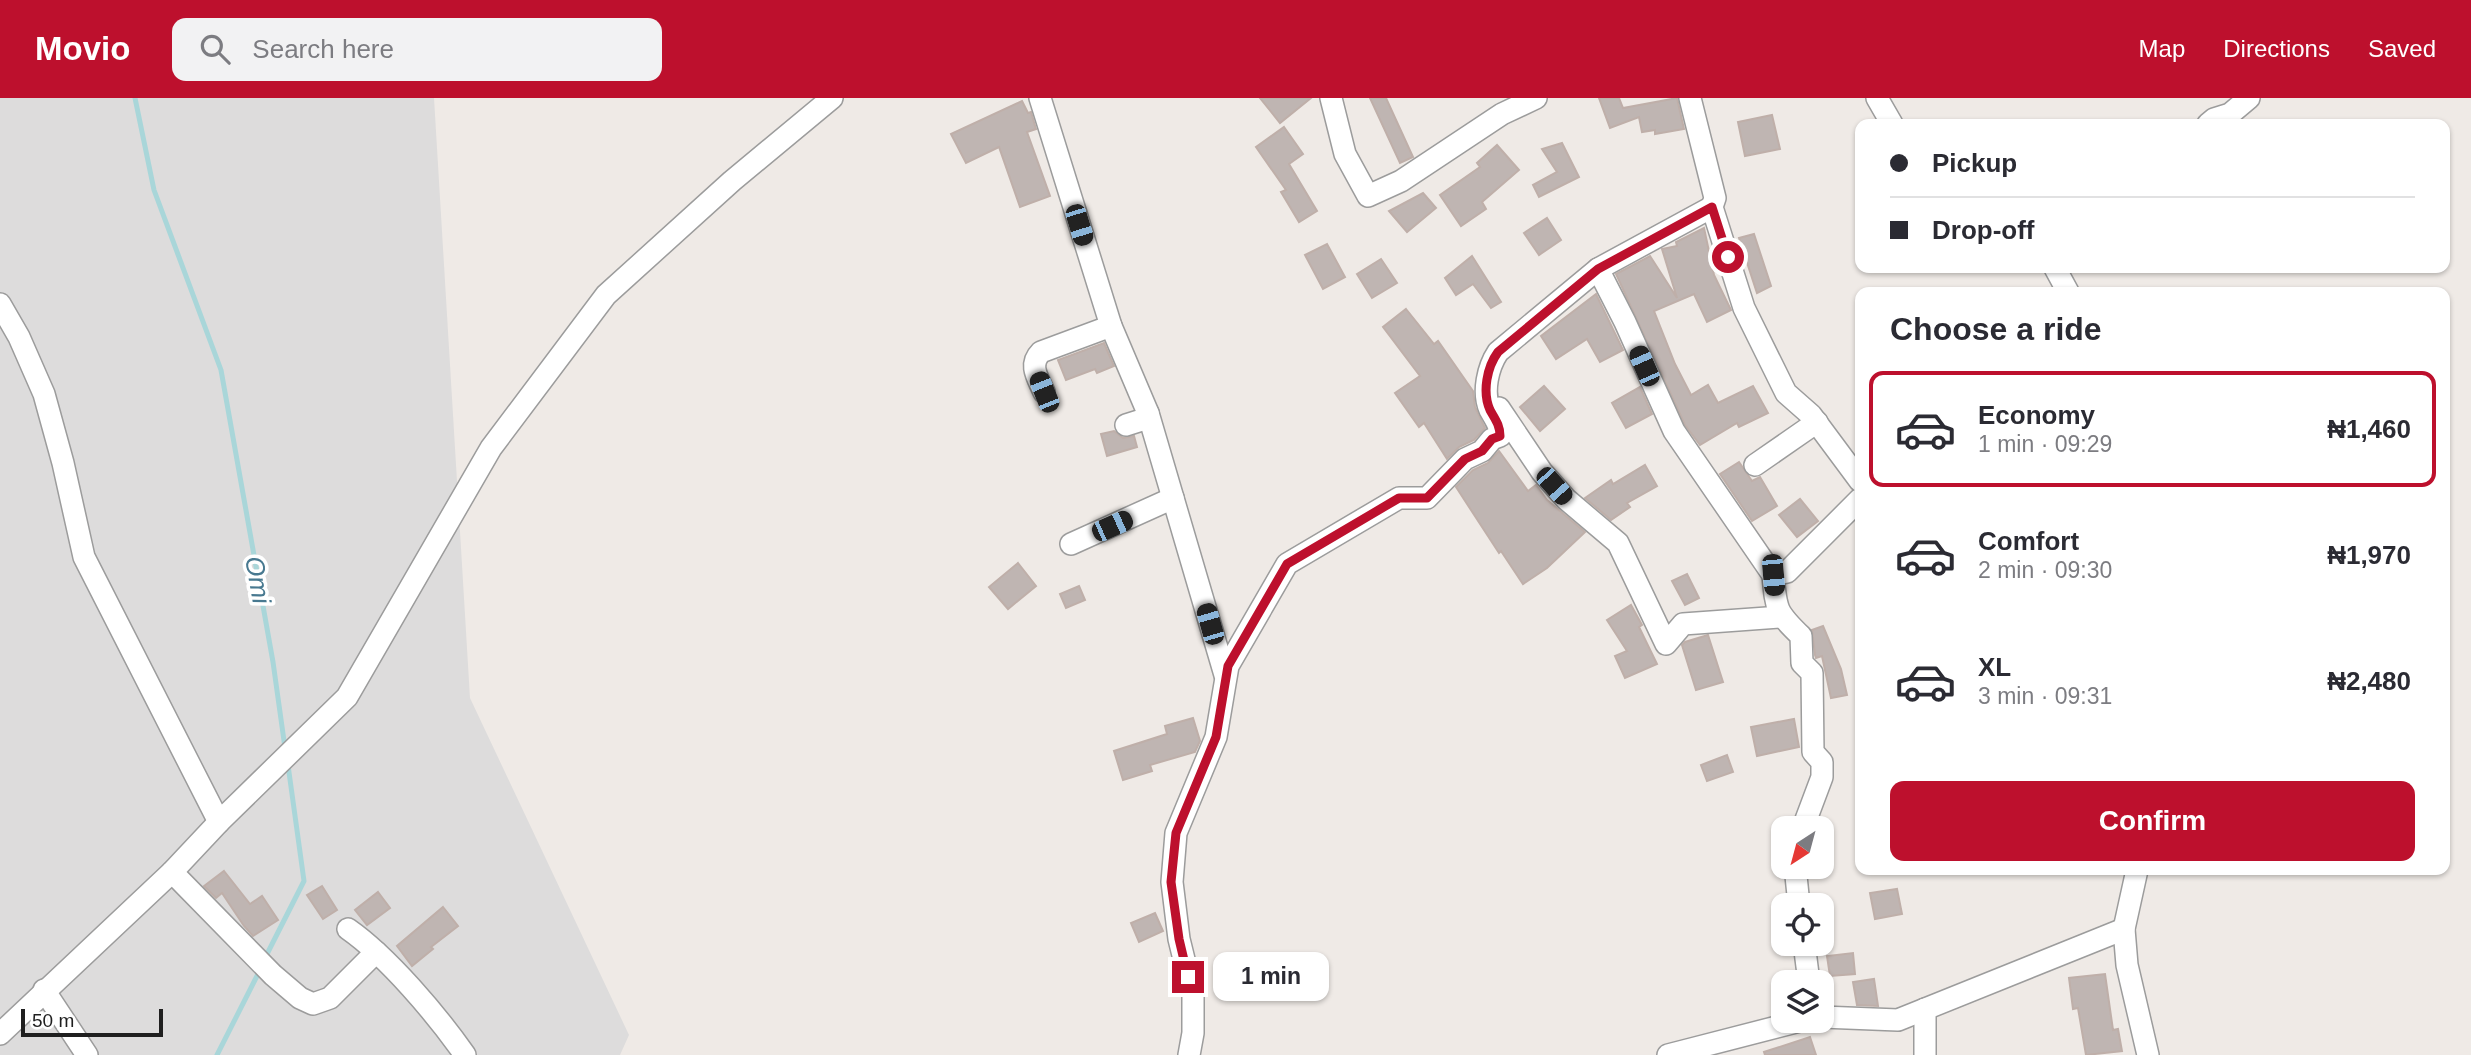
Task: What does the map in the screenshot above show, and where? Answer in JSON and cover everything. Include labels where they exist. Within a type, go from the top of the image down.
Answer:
[{"type":"street","points":[[0,1034],[172,872],[219,822],[347,697],[491,448],[606,295],[732,181],[832,98]]},
{"type":"street","points":[[1040,98],[1111,326],[1148,413],[1225,675]]},
{"type":"street","points":[[1331,98],[1345,154],[1368,196],[1401,181],[1502,114],[1536,98]]},
{"type":"street","points":[[1690,98],[1715,198],[1712,207],[1744,308],[1786,393],[1817,422],[1855,474]]},
{"type":"street","points":[[1877,98],[1889,119]]},
{"type":"street","points":[[2214,119],[2230,114],[2249,98]]},
{"type":"street","points":[[1189,1055],[1193,1033],[1193,996],[1179,939],[1171,882],[1176,833],[1216,737],[1228,666],[1287,564],[1399,498],[1427,498],[1465,459],[1482,451],[1492,439],[1500,436],[1500,427],[1489,407],[1487,377],[1490,363],[1498,352],[1598,269],[1712,207]]},
{"type":"street","points":[[1598,269],[1674,431],[1773,575],[1776,605],[1782,617],[1801,636],[1802,663],[1812,673],[1813,752],[1822,762],[1822,777],[1807,816]]},
{"type":"street","points":[[0,304],[19,337],[44,394],[84,557],[219,822]]},
{"type":"street","points":[[1044,392],[1033,366],[1041,352],[1111,326]]},
{"type":"street","points":[[1488,392],[1542,472],[1566,499],[1618,543],[1666,644],[1683,624],[1782,617]]},
{"type":"street","points":[[1126,425],[1145,419],[1148,413]]},
{"type":"street","points":[[1755,465],[1817,422]]},
{"type":"street","points":[[1071,544],[1173,498]]},
{"type":"street","points":[[1773,575],[1787,572],[1855,504]]},
{"type":"street","points":[[172,872],[273,975],[300,998],[313,1004],[330,998],[376,952]]},
{"type":"street","points":[[2136,875],[2124,929],[2127,965],[2148,1055]]},
{"type":"street","points":[[348,929],[376,952],[415,993],[465,1055]]},
{"type":"street","points":[[1834,1017],[1898,1020],[2124,929]]},
{"type":"street","points":[[44,990],[87,1055]]},
{"type":"street","points":[[1925,1009],[1925,1055]]},
{"type":"street","points":[[1668,1055],[1771,1028]]},
{"type":"shaded area","points":[[0,98],[434,98],[470,698],[629,1035],[620,1055],[0,1055]]},
{"type":"building","points":[[1260,98],[1311,98],[1280,123]]},
{"type":"building","points":[[1370,98],[1386,98],[1413,157],[1400,163]]},
{"type":"building","points":[[1599,98],[1619,98],[1623,108],[1677,98],[1684,129],[1655,134],[1655,130],[1642,132],[1639,117],[1610,128]]},
{"type":"building","points":[[1022,101],[1028,113],[1031,112],[1036,129],[1027,132],[1050,196],[1020,207],[999,147],[966,163],[951,134]]},
{"type":"building","points":[[1772,115],[1780,149],[1745,156],[1738,122]]},
{"type":"building","points":[[1284,127],[1303,154],[1289,164],[1317,211],[1299,222],[1281,192],[1286,190],[1256,147]]},
{"type":"building","points":[[1562,143],[1579,177],[1539,197],[1533,185],[1557,172],[1542,149]]},
{"type":"building","points":[[1497,145],[1519,170],[1482,202],[1486,209],[1461,226],[1440,195],[1480,167],[1477,163]]},
{"type":"building","points":[[1423,193],[1436,208],[1407,232],[1389,211]]},
{"type":"building","points":[[1547,218],[1561,240],[1539,255],[1524,233]]},
{"type":"building","points":[[1704,228],[1714,275],[1731,310],[1707,322],[1694,294],[1654,311],[1675,364],[1691,395],[1708,385],[1718,403],[1753,386],[1768,413],[1739,427],[1737,423],[1700,445],[1685,425],[1616,274],[1650,256],[1677,298],[1662,249],[1677,246],[1676,242]]},
{"type":"building","points":[[1754,234],[1771,286],[1757,293],[1739,238]]},
{"type":"building","points":[[1327,244],[1345,277],[1323,289],[1305,255]]},
{"type":"building","points":[[1472,256],[1501,302],[1491,308],[1473,284],[1456,295],[1445,278]]},
{"type":"building","points":[[1381,259],[1397,283],[1372,298],[1357,274]]},
{"type":"building","points":[[1596,294],[1623,350],[1600,362],[1587,339],[1556,359],[1541,336]]},
{"type":"building","points":[[1406,309],[1434,344],[1438,341],[1473,391],[1475,407],[1485,428],[1474,440],[1459,447],[1447,459],[1424,423],[1419,427],[1395,393],[1420,376],[1383,327]]},
{"type":"building","points":[[1104,343],[1114,366],[1097,373],[1095,369],[1066,380],[1058,360]]},
{"type":"building","points":[[1544,386],[1565,409],[1540,431],[1520,407]]},
{"type":"building","points":[[1640,387],[1652,414],[1626,428],[1612,403]]},
{"type":"building","points":[[1114,431],[1123,438],[1134,436],[1137,447],[1107,456],[1101,434]]},
{"type":"building","points":[[1499,451],[1528,491],[1536,485],[1547,500],[1585,532],[1547,568],[1523,584],[1501,551],[1499,553],[1456,487],[1473,470],[1488,463]]},
{"type":"building","points":[[1739,462],[1752,481],[1760,477],[1777,506],[1752,521],[1720,474]]},
{"type":"building","points":[[1645,465],[1657,486],[1627,503],[1630,507],[1611,520],[1585,498],[1611,480],[1613,484]]},
{"type":"building","points":[[1800,499],[1818,521],[1797,537],[1779,515]]},
{"type":"building","points":[[1018,563],[1036,586],[1008,609],[989,587]]},
{"type":"building","points":[[1687,574],[1699,598],[1685,605],[1672,581]]},
{"type":"building","points":[[1079,586],[1085,600],[1066,608],[1060,594]]},
{"type":"building","points":[[1631,605],[1657,664],[1625,678],[1615,656],[1627,651],[1607,620]]},
{"type":"building","points":[[1823,626],[1841,669],[1847,695],[1831,698],[1822,656],[1816,658],[1812,630]]},
{"type":"building","points":[[1708,635],[1723,682],[1696,690],[1682,645]]},
{"type":"building","points":[[1193,718],[1200,741],[1195,752],[1150,765],[1152,771],[1123,780],[1114,751],[1167,734],[1165,726]]},
{"type":"building","points":[[1794,719],[1799,747],[1757,756],[1751,727]]},
{"type":"building","points":[[1727,755],[1733,772],[1707,781],[1701,765]]},
{"type":"building","points":[[224,871],[250,904],[262,896],[278,920],[253,936],[222,893],[216,898],[204,886]]},
{"type":"building","points":[[322,886],[337,910],[323,919],[307,895]]},
{"type":"building","points":[[1897,889],[1902,914],[1875,919],[1870,893]]},
{"type":"building","points":[[378,892],[390,908],[367,925],[355,910]]},
{"type":"building","points":[[443,907],[458,926],[412,966],[397,946]]},
{"type":"building","points":[[1155,913],[1163,931],[1139,942],[1131,923]]},
{"type":"building","points":[[1853,953],[1855,974],[1834,976],[1834,970],[1829,970],[1827,956]]},
{"type":"building","points":[[2105,974],[2113,1030],[2118,1029],[2122,1051],[2086,1055],[2078,1008],[2073,1009],[2069,978]]},
{"type":"building","points":[[1874,979],[1878,1006],[1857,1005],[1853,982]]},
{"type":"building","points":[[1810,1037],[1816,1055],[1765,1055],[1764,1052]]},
{"type":"waterway","name":"Omi","points":[[135,98],[154,190],[221,370],[273,662],[285,748]]},
{"type":"waterway","name":"Omi","points":[[265,958],[304,881],[288,765]]},
{"type":"waterway","name":"Omi","points":[[217,1055],[260,970]]},
{"type":"route","points":[[1188,977],[1179,939],[1171,882],[1176,833],[1216,737],[1228,666],[1287,564],[1399,498],[1427,498],[1465,459],[1482,451],[1492,439],[1500,436],[1500,427],[1489,407],[1487,377],[1490,363],[1498,352],[1598,269],[1712,207],[1728,257]]}]
